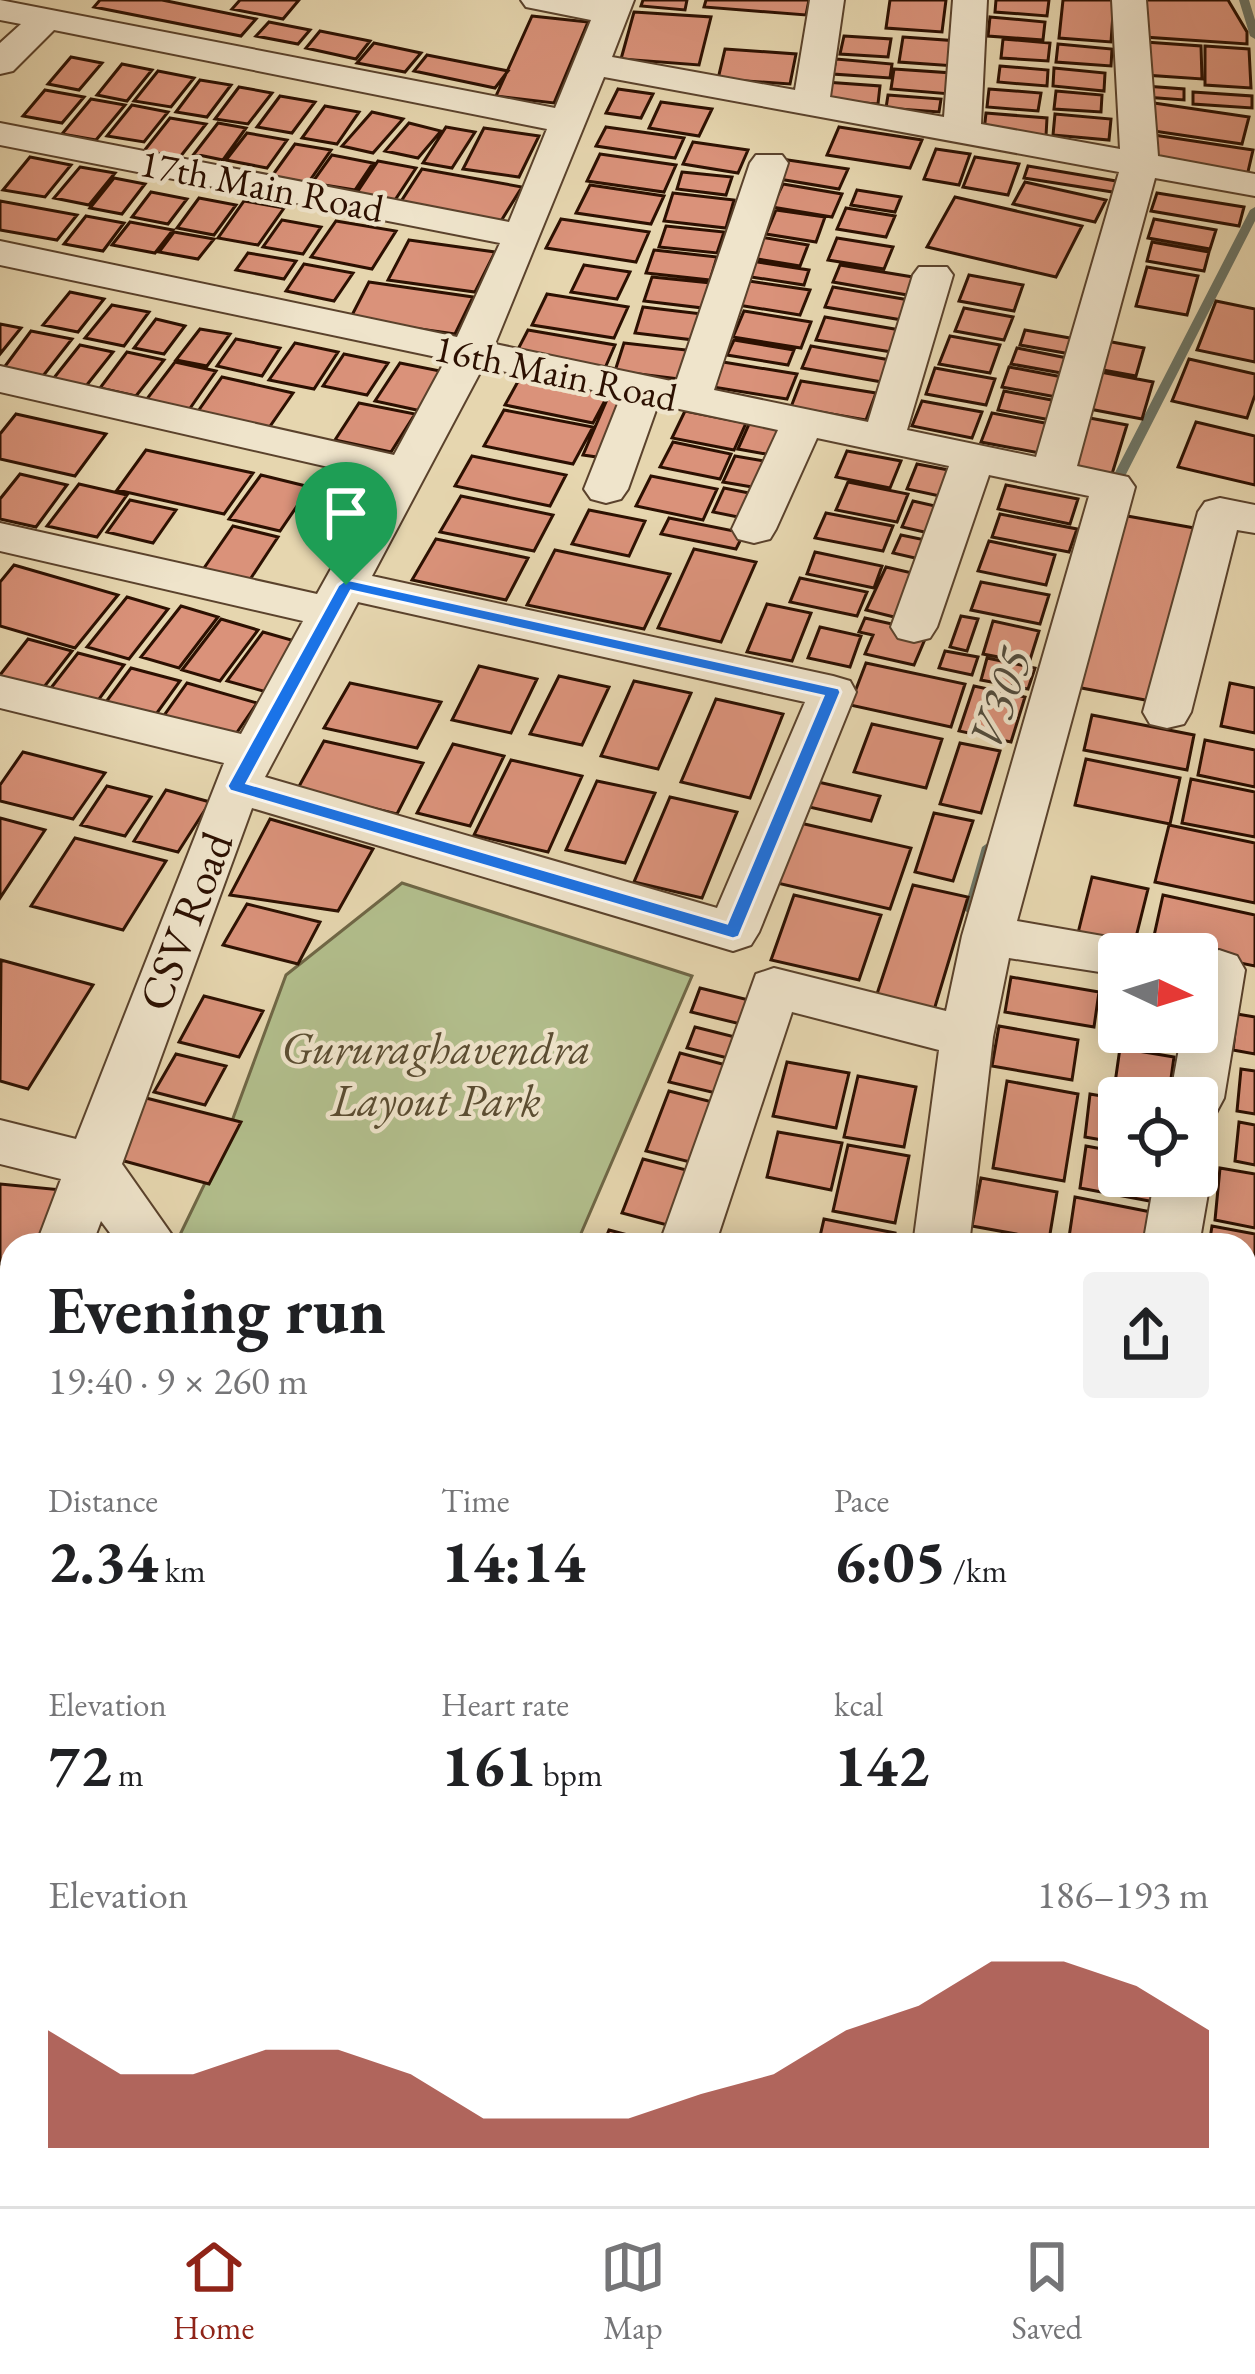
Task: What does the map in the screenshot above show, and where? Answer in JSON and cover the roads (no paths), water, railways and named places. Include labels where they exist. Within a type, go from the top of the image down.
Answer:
[{"type":"street","points":[[538,0],[614,6]]},
{"type":"street","points":[[811,104],[826,0]]},
{"type":"street","points":[[962,132],[970,0]]},
{"type":"street","points":[[1052,477],[1141,165],[1129,0]]},
{"type":"street","name":"CSV Road","points":[[68,1233],[245,770],[470,354],[523,236],[614,6]]},
{"type":"street","points":[[0,9],[568,122]]},
{"type":"street","points":[[0,63],[47,18]]},
{"type":"street","points":[[591,64],[1252,185]]},
{"type":"street","name":"17th Main Road","points":[[0,134],[523,236]]},
{"type":"street","points":[[606,489],[638,401],[674,397],[769,163]]},
{"type":"street","name":"16th Main Road","points":[[0,254],[1113,487],[988,936]]},
{"type":"street","points":[[883,441],[933,275]]},
{"type":"street","points":[[0,379],[407,471]]},
{"type":"street","points":[[754,529],[802,424]]},
{"type":"street","points":[[914,627],[973,460]]},
{"type":"street","points":[[1167,712],[1238,516]]},
{"type":"street","points":[[0,537],[833,692],[733,932],[0,692]]},
{"type":"street","points":[[942,1233],[953,1033],[988,936],[1098,953]]},
{"type":"street","points":[[1202,1077],[1224,972]]},
{"type":"street","points":[[691,1233],[774,988],[953,1033]]},
{"type":"street","points":[[0,1142],[91,1165],[142,1233]]},
{"type":"street","points":[[1174,1233],[1180,1197]]},
{"type":"waterway","name":"V305","points":[[1244,0],[1255,36]]},
{"type":"waterway","name":"V305","points":[[1112,490],[1255,210]]},
{"type":"waterway","name":"V305","points":[[971,910],[989,847]]},
{"type":"park label","name":"Gururaghavendra Layout Park","points":[[436,1074]]}]
